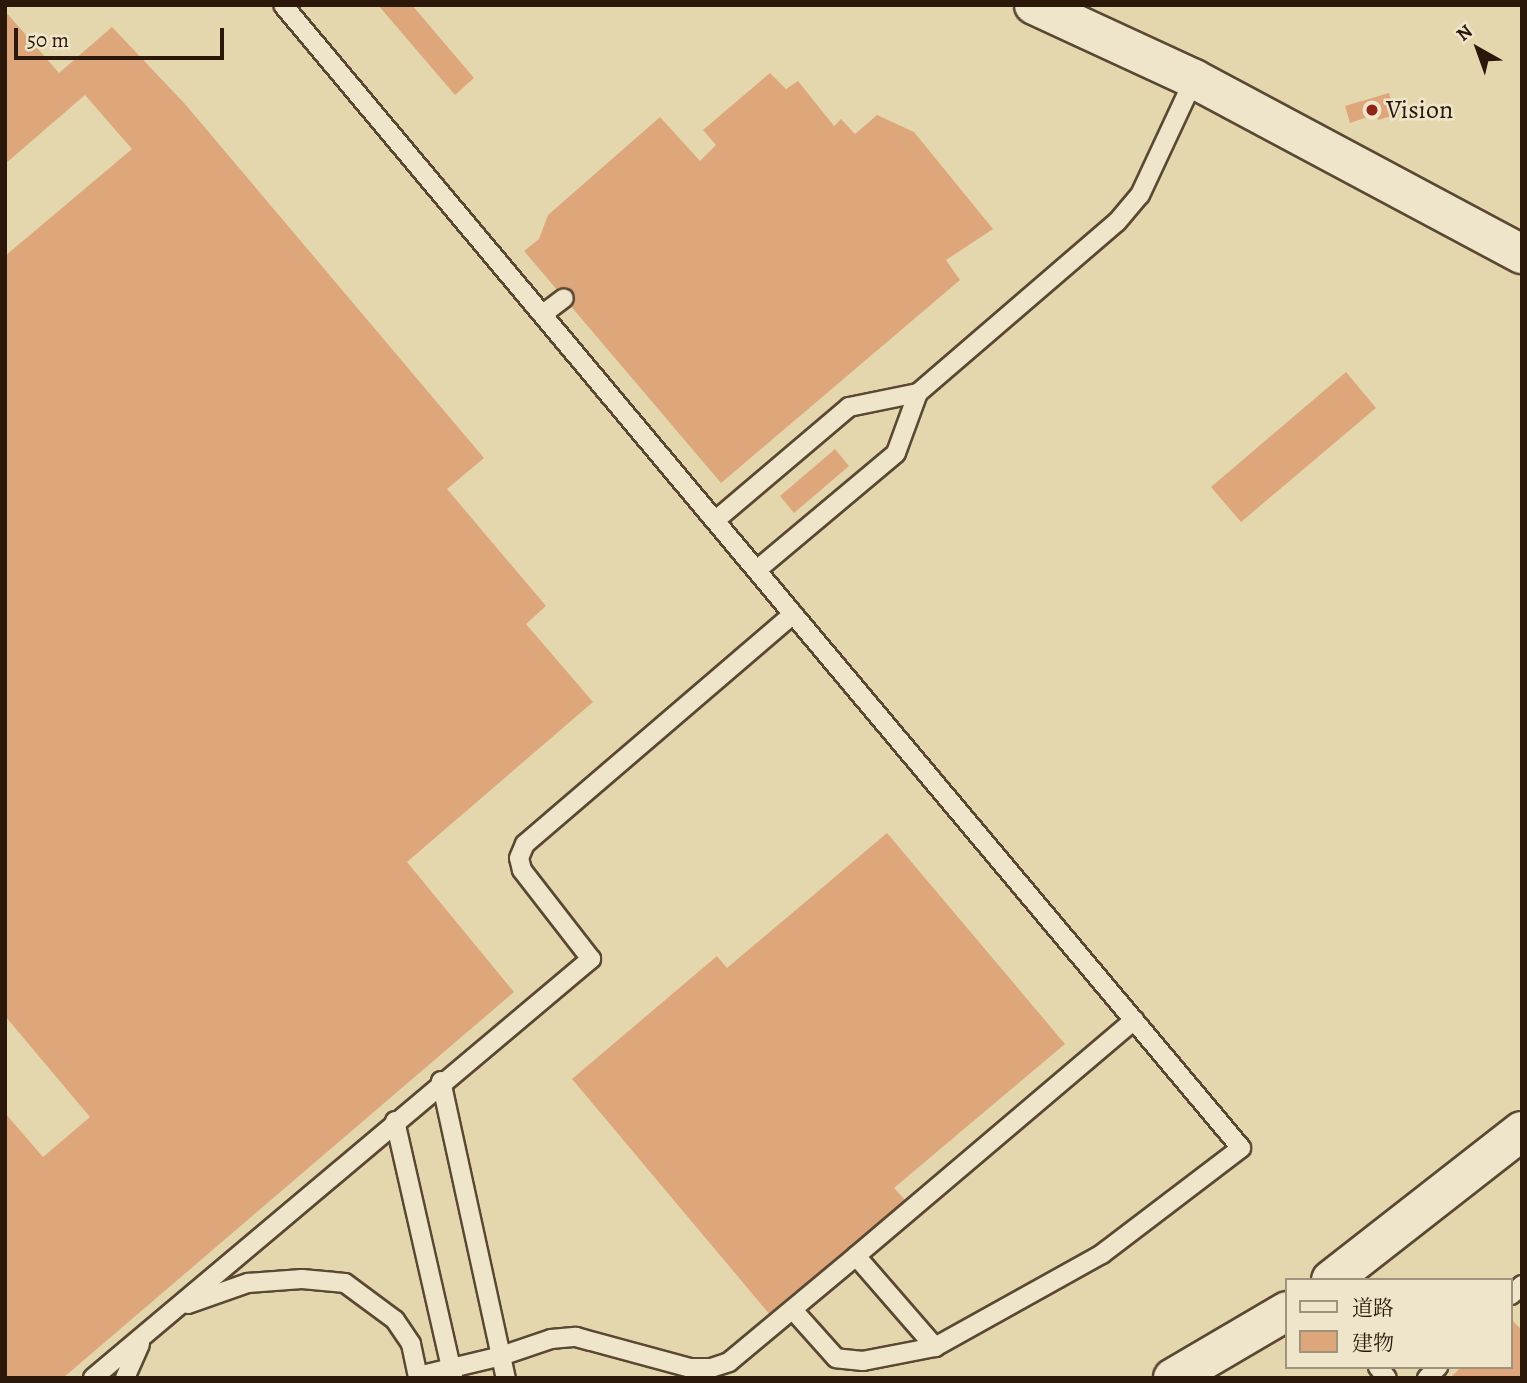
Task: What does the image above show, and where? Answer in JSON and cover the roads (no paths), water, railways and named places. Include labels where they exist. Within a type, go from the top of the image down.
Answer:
[{"type":"street","points":[[1034,5],[1194,79],[1522,254]]},
{"type":"street","points":[[1334,1278],[1522,1131]]},
{"type":"street","points":[[1173,1378],[1286,1312]]},
{"type":"lane","points":[[283,5],[717,519],[793,614],[1241,1148],[1102,1254],[935,1348],[863,1361],[836,1358],[793,1310]]},
{"type":"lane","points":[[758,569],[896,453],[918,393],[1124,213],[1140,195],[1194,79]]},
{"type":"lane","points":[[543,314],[564,298]]},
{"type":"lane","points":[[717,519],[849,407],[918,393]]},
{"type":"lane","points":[[93,1378],[441,1082],[591,959],[522,870],[519,858],[525,844],[793,614]]},
{"type":"lane","points":[[125,1378],[134,1350],[162,1320],[197,1298],[248,1283],[302,1279],[345,1283],[395,1320],[411,1344],[418,1377],[452,1372],[551,1339],[576,1337],[690,1368],[711,1368],[729,1362],[1134,1020]]},
{"type":"lane","points":[[441,1082],[506,1378]]},
{"type":"lane","points":[[395,1121],[452,1372]]},
{"type":"lane","points":[[856,1256],[935,1348]]},
{"type":"place","name":"Vision","points":[[1372,110]]}]
